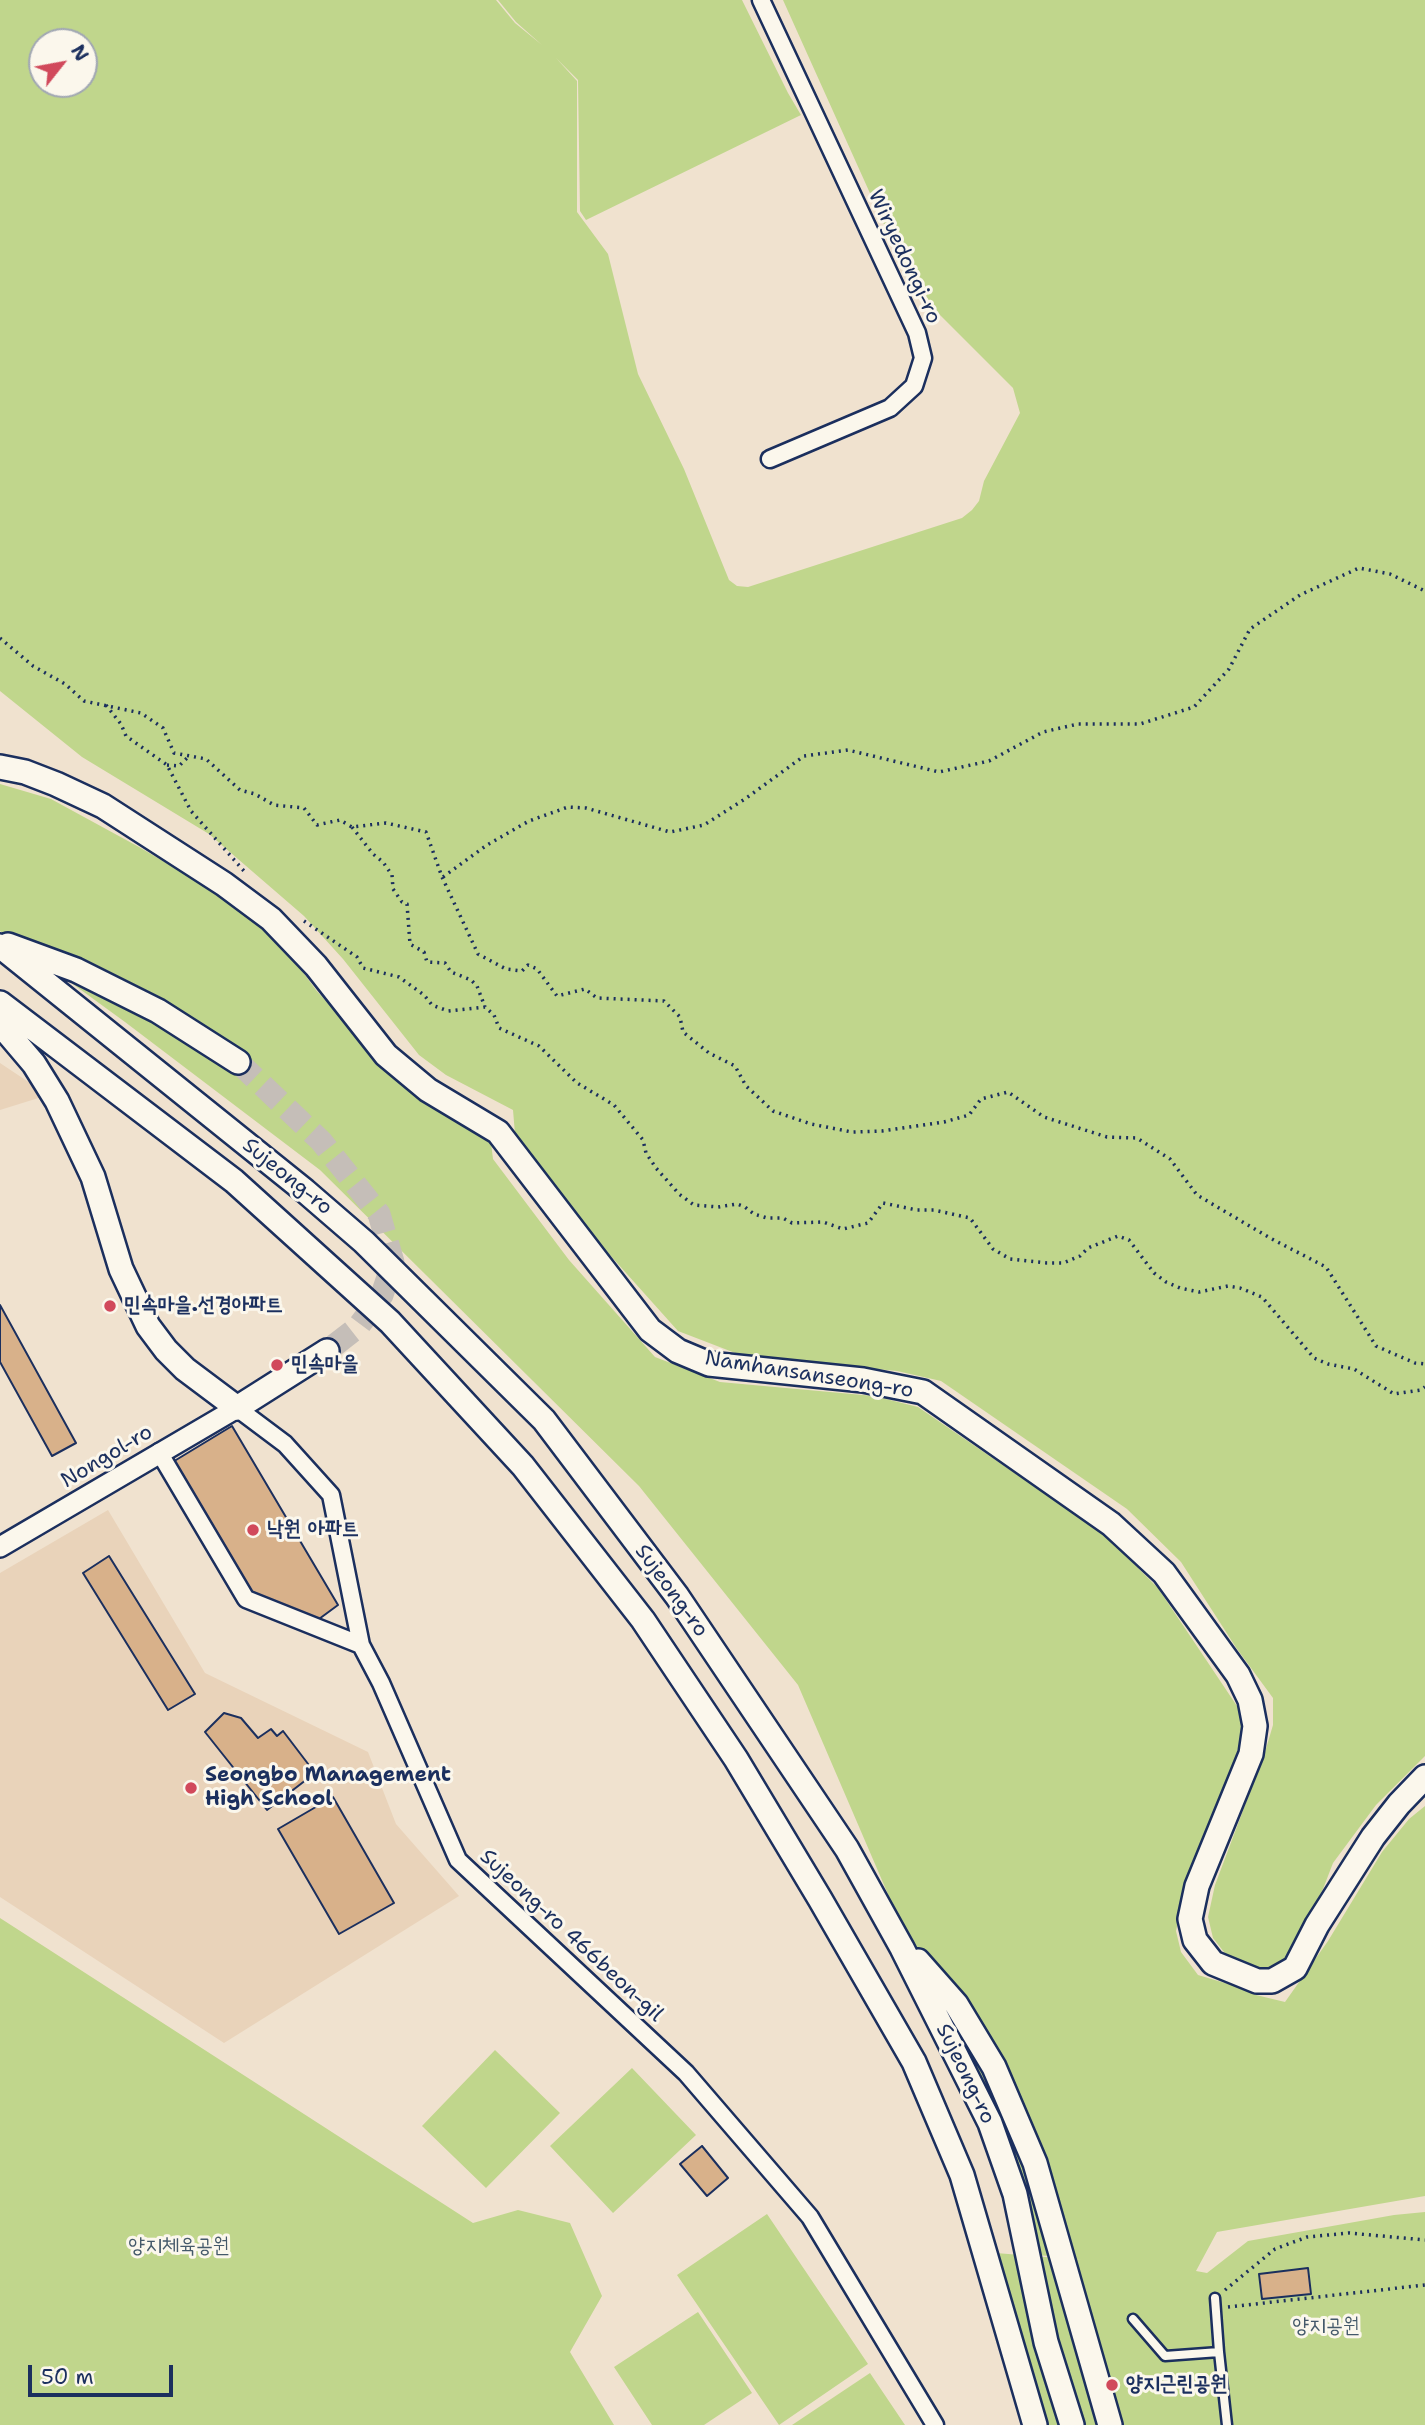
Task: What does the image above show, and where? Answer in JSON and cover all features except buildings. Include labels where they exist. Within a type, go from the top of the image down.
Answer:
[{"type":"main road","name":"Namhansanseong-ro","points":[[0,767],[24,772],[56,784],[103,806],[224,884],[271,919],[316,966],[386,1055],[428,1090],[498,1132],[650,1330],[678,1351],[709,1364],[863,1380],[923,1392],[1111,1524],[1164,1573],[1238,1675],[1250,1700],[1255,1726],[1251,1754],[1197,1886],[1190,1919],[1195,1940],[1213,1963],[1257,1981],[1272,1981],[1295,1968],[1317,1925],[1373,1837],[1425,1777]]},
{"type":"main road","points":[[0,944],[76,970],[146,1005],[238,1062]]},
{"type":"main road","name":"Sujeong-ro","points":[[0,944],[364,1241],[544,1420],[677,1596],[847,1849],[895,1936],[990,2123],[1015,2194],[1046,2342],[1072,2425]]},
{"type":"main road","name":"Sujeong-ro","points":[[0,1003],[234,1181],[390,1322],[523,1466],[643,1620],[736,1759],[914,2063],[962,2175],[1035,2425]]},
{"type":"main road","points":[[0,1024],[34,1064],[57,1101],[93,1177],[121,1269],[148,1326],[166,1350],[185,1369],[237,1408],[327,1351]]},
{"type":"main road","points":[[895,1936],[956,2004],[994,2067],[1035,2163],[1110,2425]]},
{"type":"street","name":"Wiryedongi-ro","points":[[761,0],[917,333],[923,358],[914,386],[890,408],[770,459]]},
{"type":"street","name":"Nongol-ro","points":[[0,1547],[237,1408]]},
{"type":"street","name":"Sujeong-ro 466beon-gil","points":[[237,1408],[285,1444],[331,1495],[361,1645],[381,1683],[458,1860],[686,2073],[810,2217],[935,2425]]},
{"type":"street","points":[[159,1452],[246,1599],[361,1645]]},
{"type":"lane","points":[[1215,2298],[1227,2425]]},
{"type":"lane","points":[[1133,2319],[1165,2356],[1219,2352]]},
{"type":"path","points":[[442,877],[487,845],[529,821],[568,807],[586,808],[670,832],[704,825],[804,756],[848,750],[939,772],[989,761],[1043,732],[1078,724],[1140,724],[1194,707],[1229,669],[1250,629],[1300,595],[1359,568],[1390,574],[1425,591]]},
{"type":"path","points":[[0,638],[33,666],[65,684],[84,701],[141,713],[163,728],[174,753],[205,759],[240,790],[255,794],[274,805],[304,808],[317,825],[340,820],[352,827],[373,854],[383,862],[392,875],[393,889],[402,902],[407,904],[410,944],[424,952],[427,962],[445,963],[451,972],[471,980],[477,986],[485,1007],[494,1015],[499,1028],[539,1046],[577,1083],[614,1105],[643,1140],[646,1153],[656,1168],[679,1194],[694,1205],[718,1207],[737,1203],[766,1218],[783,1218],[792,1223],[823,1222],[843,1229],[868,1223],[883,1203],[934,1210],[970,1218],[993,1249],[1010,1259],[1047,1263],[1063,1263],[1080,1256],[1088,1248],[1118,1236],[1129,1240],[1154,1273],[1180,1288],[1199,1293],[1227,1286],[1262,1297],[1314,1358],[1354,1369],[1394,1394],[1425,1387]]},
{"type":"path","points":[[105,704],[121,724],[126,737],[167,765],[191,811],[247,874]]},
{"type":"path","points":[[167,765],[179,766],[188,757]]},
{"type":"path","points":[[352,827],[386,823],[426,832],[442,877],[478,954],[506,969],[522,971],[528,965],[537,970],[557,996],[585,989],[597,998],[664,1001],[680,1017],[683,1032],[709,1053],[734,1066],[746,1087],[773,1111],[811,1124],[852,1132],[882,1131],[944,1122],[969,1115],[981,1099],[1008,1092],[1044,1117],[1107,1138],[1137,1138],[1170,1158],[1197,1195],[1326,1267],[1376,1346],[1415,1363],[1425,1364]]},
{"type":"path","points":[[294,914],[357,957],[363,968],[399,977],[424,995],[432,1005],[448,1011],[485,1007]]},
{"type":"path","points":[[1215,2298],[1275,2249],[1307,2237],[1349,2233],[1425,2241]]},
{"type":"path","points":[[1216,2308],[1425,2285]]},
{"type":"shaded area","points":[[0,1063],[48,1095],[0,1110]]},
{"type":"shaded area","name":"Seongbo Management High School","points":[[108,1510],[205,1673],[368,1752],[396,1824],[459,1896],[224,2043],[0,1897],[0,1573]]},
{"type":"green space","points":[[0,0],[496,0],[515,23],[542,45],[516,22],[498,0],[742,0],[801,115],[586,220],[580,211],[578,80],[556,58],[577,81],[577,212],[608,254],[638,374],[684,469],[729,580],[737,586],[748,587],[962,518],[979,501],[984,481],[1020,413],[1013,388],[936,311],[896,251],[783,0],[1425,0],[1425,1756],[1376,1805],[1333,1863],[1323,1889],[1286,1958],[1267,1972],[1231,1961],[1213,1938],[1208,1917],[1215,1885],[1265,1752],[1273,1725],[1273,1698],[1237,1649],[1181,1562],[1127,1509],[941,1381],[897,1371],[743,1356],[678,1331],[592,1235],[515,1134],[513,1110],[446,1075],[419,1055],[343,959],[304,916],[209,834],[82,757],[0,691]]},
{"type":"green space","name":"양지공원","points":[[0,784],[51,799],[139,847],[209,888],[281,942],[316,990],[396,1080],[424,1100],[490,1135],[493,1159],[569,1260],[655,1357],[720,1382],[874,1396],[918,1407],[1105,1535],[1158,1588],[1241,1712],[1241,1738],[1233,1766],[1183,1898],[1176,1931],[1181,1952],[1198,1975],[1285,2002],[1328,1941],[1382,1852],[1409,1819],[1425,1806],[1425,2196],[1217,2232],[1196,2271],[1207,2273],[1248,2241],[1425,2212],[1425,2425],[1039,2425],[996,2253],[1082,2260],[1030,2254],[986,2122],[798,1685],[639,1486],[320,1170],[0,931]]},
{"type":"green space","name":"양지체육공원","points":[[0,1918],[473,2223],[518,2210],[570,2223],[602,2296],[570,2352],[614,2425],[0,2425]]},
{"type":"green space","points":[[495,2050],[560,2113],[486,2188],[422,2126]]},
{"type":"green space","points":[[632,2068],[696,2135],[613,2213],[550,2146]]},
{"type":"green space","points":[[767,2214],[868,2364],[779,2425],[677,2275]]},
{"type":"green space","points":[[698,2312],[752,2393],[704,2425],[652,2425],[614,2367]]},
{"type":"green space","points":[[870,2373],[905,2425],[792,2425]]},
{"type":"tunnel","points":[[238,1062],[321,1141],[379,1214],[393,1262],[382,1295],[358,1327],[327,1351]]},
{"type":"place","name":"민속마을.선경아파트","points":[[110,1306]]},
{"type":"place","name":"민속마을","points":[[277,1365]]},
{"type":"place","name":"낙원 아파트","points":[[253,1530]]},
{"type":"place","name":"Seongbo Management High School","points":[[191,1788]]},
{"type":"place","name":"양지근린공원","points":[[1112,2385]]}]
